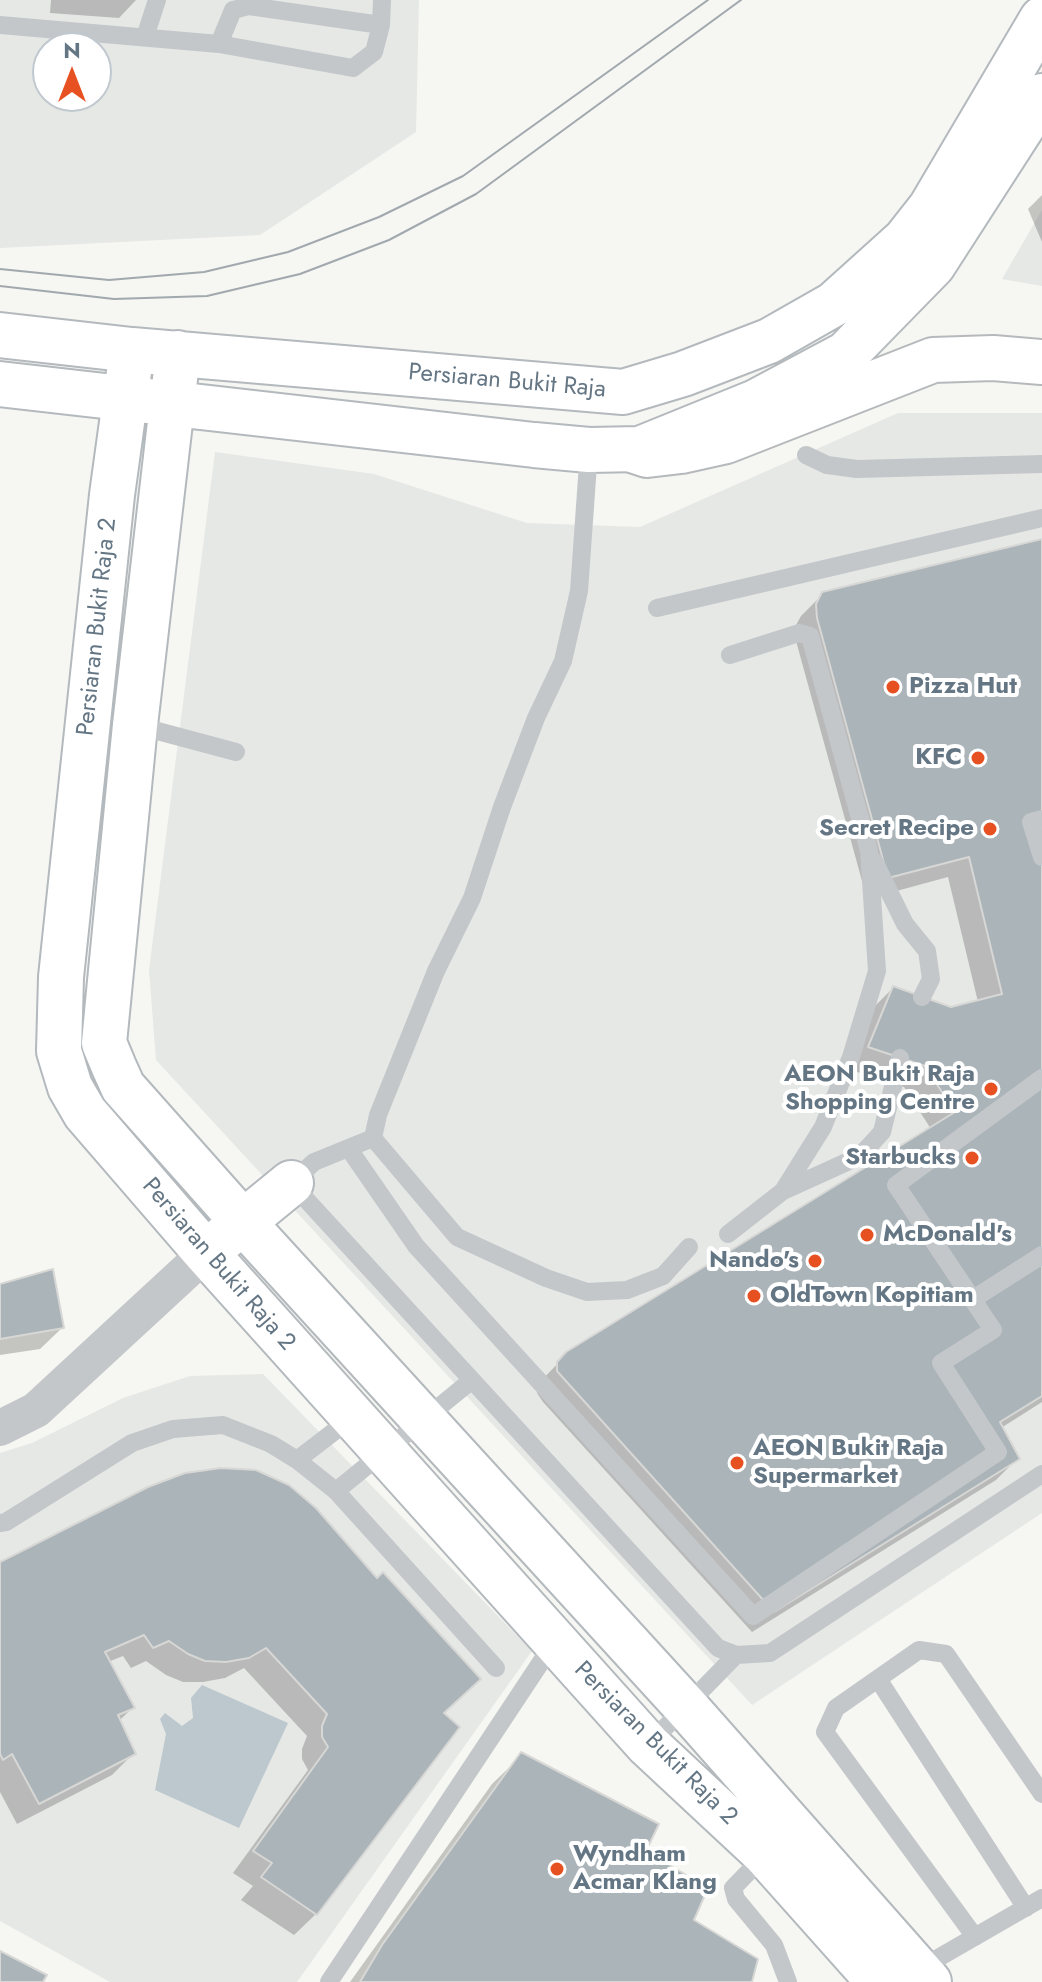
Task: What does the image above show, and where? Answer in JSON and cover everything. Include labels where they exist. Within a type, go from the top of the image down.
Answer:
[{"type":"main road","name":"Persiaran Bukit Raja","points":[[0,335],[132,350],[623,392],[683,374],[769,341],[834,304],[905,240],[931,207],[1042,19]]},
{"type":"main road","points":[[610,450],[640,449],[756,402],[846,354],[933,265],[1042,96]]},
{"type":"main road","name":"Persiaran Bukit Raja 2","points":[[132,350],[110,510],[61,977],[59,1051],[70,1087],[85,1113],[206,1253],[648,1745],[778,1841]]},
{"type":"main road","name":"Persiaran Bukit Raja 2","points":[[178,353],[135,725],[104,1043],[123,1087],[687,1708],[778,1841],[909,1978]]},
{"type":"main road","points":[[0,384],[647,455],[726,441],[933,360],[993,358],[1042,362]]},
{"type":"main road","points":[[206,1253],[291,1183]]},
{"type":"street","points":[[0,1428],[36,1410],[206,1253]]},
{"type":"lane","points":[[145,37],[157,0]]},
{"type":"lane","points":[[0,25],[219,44],[353,68],[374,52],[381,25],[382,0]]},
{"type":"lane","points":[[219,44],[233,10],[249,6],[381,25]]},
{"type":"lane","points":[[373,1138],[378,1115],[436,971],[472,898],[536,718],[563,661],[610,450]]},
{"type":"lane","points":[[806,455],[827,465],[857,469],[1042,464]]},
{"type":"lane","points":[[657,608],[1042,518]]},
{"type":"lane","points":[[730,655],[799,633],[810,636],[869,851],[877,971],[851,1057],[823,1127],[783,1191]]},
{"type":"lane","points":[[135,725],[236,752]]},
{"type":"lane","points":[[1042,819],[1031,822],[1042,857]]},
{"type":"lane","points":[[869,851],[905,924],[927,951],[931,979],[922,997]]},
{"type":"lane","points":[[728,1234],[783,1191],[860,1156],[882,1132],[900,1058]]},
{"type":"lane","points":[[349,1149],[416,1246],[753,1616],[998,1452],[941,1363],[993,1330],[896,1185],[1042,1078]]},
{"type":"lane","points":[[373,1138],[314,1162],[291,1183],[718,1648],[736,1655],[770,1653],[1042,1474]]},
{"type":"lane","points":[[373,1138],[457,1237],[546,1278],[587,1292],[627,1290],[663,1276],[689,1247]]},
{"type":"lane","points":[[973,1299],[1042,1255]]},
{"type":"lane","points":[[336,1491],[472,1380]]},
{"type":"lane","points":[[297,1460],[353,1417]]},
{"type":"lane","points":[[0,1523],[132,1443],[173,1429],[223,1425],[271,1444],[336,1491],[496,1668]]},
{"type":"lane","points":[[329,1982],[555,1641]]},
{"type":"lane","points":[[975,1937],[825,1732],[836,1708],[919,1650],[946,1654],[1042,1794]]},
{"type":"lane","points":[[648,1745],[736,1655]]},
{"type":"lane","points":[[878,1679],[1034,1903],[909,1978]]},
{"type":"lane","points":[[778,1841],[733,1888],[736,1899],[774,1945],[788,1982]]},
{"type":"shaded area","points":[[0,0],[419,0],[416,132],[260,235],[0,248]]},
{"type":"shaded area","points":[[1042,210],[1042,286],[1002,279]]},
{"type":"shaded area","points":[[898,413],[1042,413],[1042,1513],[752,1705],[156,1060],[149,970],[215,452],[374,474],[527,523],[640,527]]},
{"type":"shaded area","points":[[263,1374],[532,1651],[297,1982],[110,1982],[0,1921],[0,1453],[32,1443],[123,1398],[190,1376]]},
{"type":"shaded area","points":[[202,1685],[288,1723],[239,1828],[155,1790],[166,1734],[160,1719],[165,1713],[182,1726],[193,1718],[191,1698]]},
{"type":"building","name":"AEON Bukit Raja Shopping Centre","points":[[1042,539],[1042,1396],[1000,1422],[1020,1459],[774,1612],[557,1371],[557,1362],[566,1352],[955,1112],[925,1066],[868,1047],[893,986],[951,1007],[1002,994],[969,857],[888,878],[817,618],[816,604],[822,592]]},
{"type":"building","points":[[53,1269],[64,1328],[0,1339],[0,1284]]},
{"type":"building","points":[[221,1468],[256,1470],[289,1485],[316,1508],[377,1578],[383,1572],[481,1679],[444,1713],[460,1727],[317,1915],[261,1877],[272,1863],[253,1851],[328,1747],[322,1737],[327,1714],[266,1648],[249,1658],[226,1662],[205,1661],[169,1641],[153,1648],[144,1635],[105,1652],[135,1708],[118,1715],[136,1754],[39,1804],[12,1754],[3,1760],[0,1754],[0,1562],[148,1487],[185,1473]]},
{"type":"building","name":"Wyndham Acmar Klang","points":[[521,1752],[659,1824],[646,1851],[708,1888],[694,1920],[758,1959],[752,1982],[360,1982],[382,1945]]},
{"type":"building","points":[[0,1951],[47,1975],[43,1982],[0,1982]]},
{"type":"tram line","points":[[0,269],[109,280],[204,272],[288,252],[379,217],[463,176],[708,0]]},
{"type":"tram line","points":[[0,286],[114,299],[207,296],[300,274],[389,240],[476,194],[741,0]]},
{"type":"place","name":"Pizza Hut","points":[[893,687]]},
{"type":"place","name":"KFC","points":[[978,758]]},
{"type":"place","name":"Secret Recipe","points":[[990,829]]},
{"type":"place","name":"AEON Bukit Raja Shopping Centre","points":[[991,1089]]},
{"type":"place","name":"Starbucks","points":[[972,1158]]},
{"type":"place","name":"McDonald's","points":[[867,1235]]},
{"type":"place","name":"Nando's","points":[[815,1261]]},
{"type":"place","name":"OldTown Kopitiam","points":[[754,1296]]},
{"type":"place","name":"AEON Bukit Raja Supermarket","points":[[737,1463]]},
{"type":"place","name":"Wyndham Acmar Klang","points":[[557,1869]]}]
